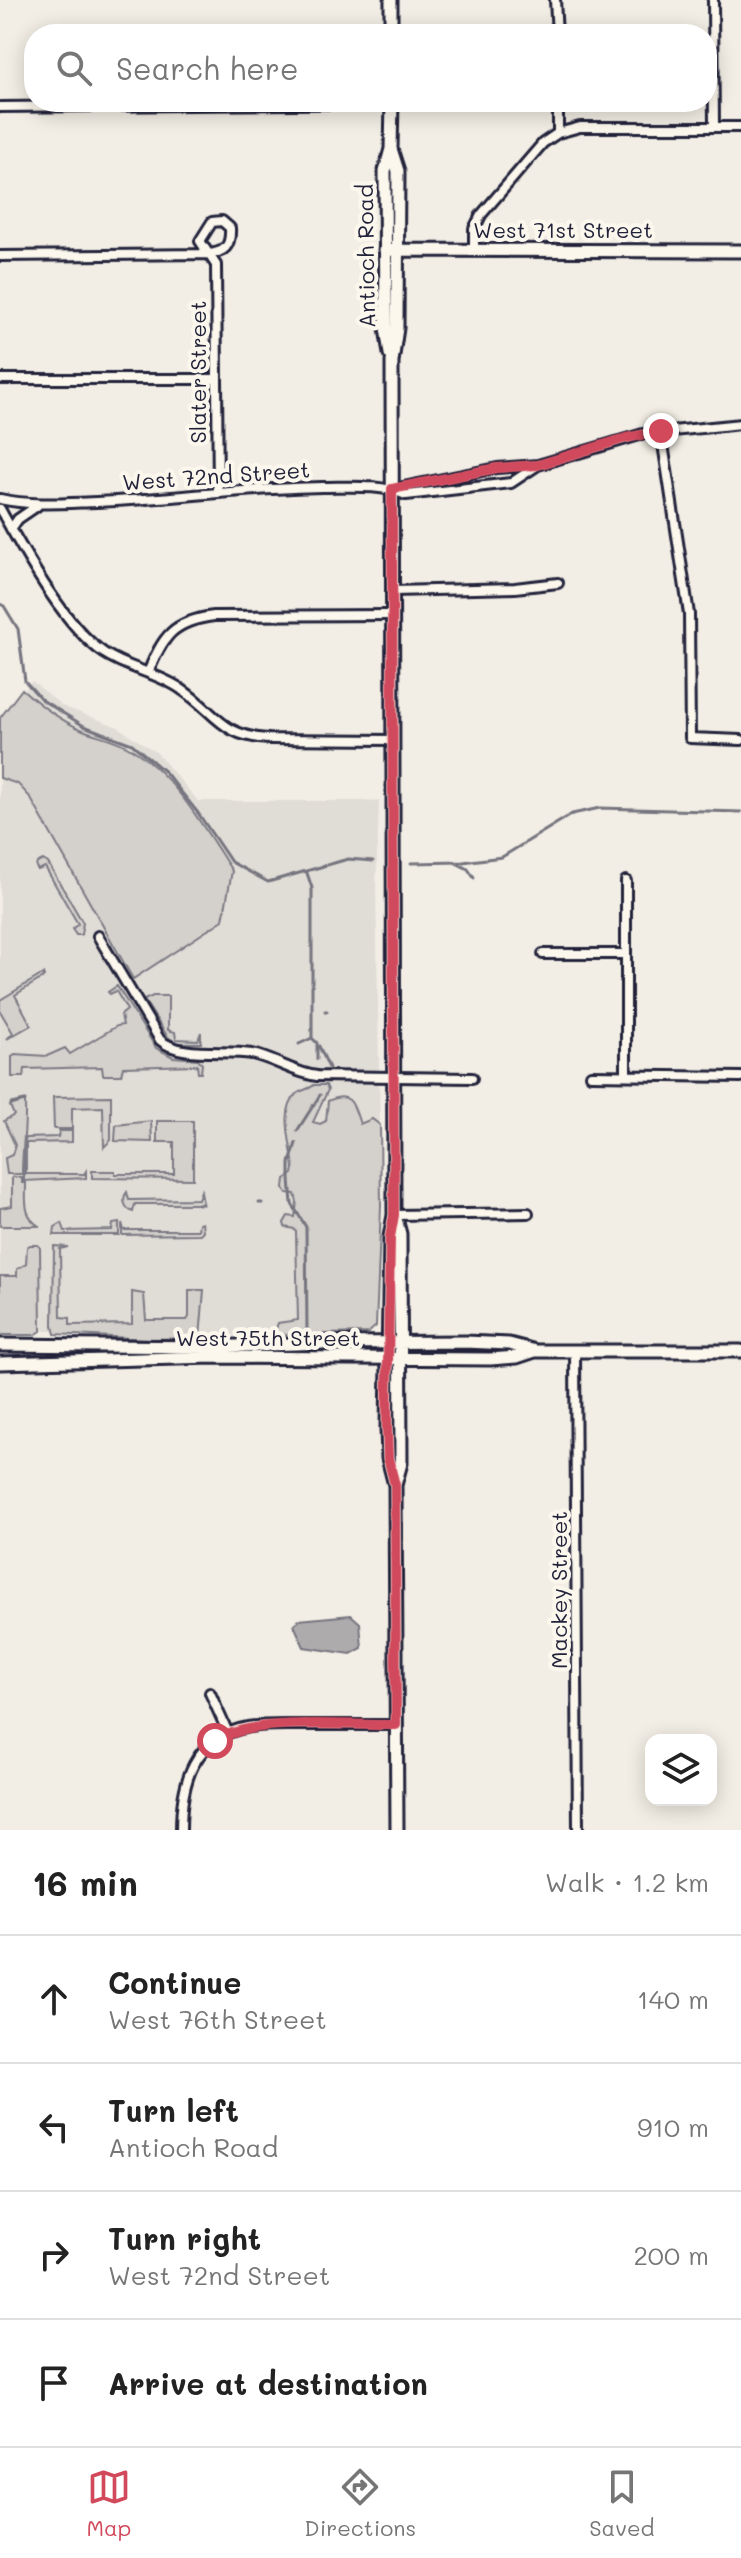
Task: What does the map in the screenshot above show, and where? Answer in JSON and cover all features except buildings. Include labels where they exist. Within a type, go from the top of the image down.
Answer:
[{"type":"main road","points":[[391,0],[391,24]]},
{"type":"main road","name":"Antioch Road","points":[[392,112],[391,149],[385,171],[391,250],[386,328],[392,362],[395,1076],[388,1458],[395,1485],[397,1830]]},
{"type":"main road","name":"West 71st Street","points":[[391,250],[741,251]]},
{"type":"main road","name":"Antioch Road","points":[[394,1215],[400,1234],[402,1342],[401,1463],[395,1485]]},
{"type":"main road","name":"West 75th Street","points":[[0,1345],[192,1347],[402,1342],[509,1344],[536,1351],[741,1351]]},
{"type":"main road","name":"West 75th Street","points":[[0,1363],[213,1357],[490,1359],[517,1357],[536,1351]]},
{"type":"street","points":[[555,0],[556,24]]},
{"type":"street","points":[[713,0],[713,24]]},
{"type":"street","points":[[0,107],[24,107]]},
{"type":"street","points":[[558,112],[558,133]]},
{"type":"street","points":[[714,112],[714,127]]},
{"type":"street","points":[[474,250],[474,229],[481,215],[543,143],[558,133],[580,127],[741,127]]},
{"type":"street","name":"Slater Street","points":[[0,256],[207,254],[216,265],[218,493]]},
{"type":"street","points":[[0,379],[215,379]]},
{"type":"street","name":"West 72nd Street","points":[[0,499],[42,504],[288,488],[392,489],[497,468],[538,465],[626,438],[661,431],[741,424]]},
{"type":"street","points":[[661,431],[687,590],[690,738],[741,740]]},
{"type":"street","name":"West 72nd Street","points":[[392,489],[406,495],[511,483],[538,465]]},
{"type":"street","points":[[11,529],[18,519],[42,504]]},
{"type":"street","points":[[0,509],[68,617],[87,640],[116,660],[194,697],[218,723],[252,738],[392,740]]},
{"type":"street","points":[[393,591],[515,588],[558,583]]},
{"type":"street","points":[[148,673],[168,634],[196,618],[392,615]]},
{"type":"street","points":[[626,881],[626,1075]]},
{"type":"street","points":[[98,936],[160,1040],[172,1048],[251,1054],[317,1076],[472,1078]]},
{"type":"street","points":[[543,954],[625,954]]},
{"type":"street","points":[[591,1075],[741,1077]]},
{"type":"street","points":[[394,1215],[528,1213]]},
{"type":"street","name":"Mackey Street","points":[[575,1351],[578,1830]]},
{"type":"street","points":[[210,1693],[228,1733]]},
{"type":"street","points":[[181,1830],[181,1804],[187,1777],[201,1754],[228,1733],[262,1726],[396,1725]]},
{"type":"shaded area","points":[[32,681],[62,706],[118,727],[157,753],[198,801],[379,801],[376,887],[380,1130],[309,1333],[188,1337],[0,1329],[0,720]]},
{"type":"shaded area","points":[[22,689],[67,722],[125,745],[146,759],[175,787],[232,871],[223,920],[133,979],[30,797],[18,784],[0,778],[0,718]]},
{"type":"shaded area","points":[[43,860],[48,863],[83,923],[81,935],[76,935],[72,929],[78,924],[45,867],[38,870],[36,867]]},
{"type":"shaded area","points":[[43,974],[44,977],[15,995],[31,1025],[7,1039],[13,1033],[0,1011],[0,1000]]},
{"type":"shaded area","points":[[117,986],[156,1048],[173,1057],[198,1059],[202,1064],[201,1073],[198,1073],[197,1065],[123,1067],[121,1075],[103,1075],[102,1067],[25,1069],[24,1077],[12,1077],[12,1056],[15,1054],[47,1056],[65,1048],[70,1054],[123,1025],[121,1015],[127,1010],[116,991],[108,992]]},
{"type":"shaded area","points":[[153,996],[168,996],[168,1030],[175,1032],[176,1039],[198,1040],[201,1032],[201,1043],[177,1043],[168,1037],[144,1000]]},
{"type":"shaded area","points":[[314,1085],[326,1085],[328,1090],[313,1122],[320,1124],[326,1121],[328,1101],[343,1097],[351,1102],[360,1124],[372,1119],[380,1125],[381,1206],[376,1326],[368,1333],[274,1335],[278,1323],[298,1320],[296,1232],[285,1227],[284,1223],[288,1216],[295,1217],[297,1202],[295,1194],[287,1193],[284,1188],[285,1179],[293,1174],[294,1169],[288,1109],[297,1094]]},
{"type":"shaded area","points":[[111,1096],[111,1140],[104,1147],[103,1107],[72,1108],[72,1129],[54,1129],[53,1097]]},
{"type":"shaded area","points":[[25,1101],[22,1174],[7,1174],[5,1158],[12,1155],[15,1145],[4,1121],[14,1115],[10,1106]]},
{"type":"shaded area","points":[[151,1121],[152,1142],[115,1141],[116,1125]]},
{"type":"shaded area","points":[[157,1121],[193,1121],[193,1179],[92,1178],[92,1171],[174,1174],[174,1142],[157,1142]]},
{"type":"shaded area","points":[[59,1131],[72,1131],[72,1142],[26,1143],[26,1174],[84,1174],[86,1171],[86,1178],[24,1181],[26,1138],[58,1137]]},
{"type":"shaded area","points":[[12,1177],[22,1177],[22,1183],[26,1183],[28,1212],[39,1226],[0,1226],[0,1208],[12,1206]]},
{"type":"shaded area","points":[[201,1191],[203,1204],[135,1204],[133,1212],[124,1201],[127,1192],[129,1200],[198,1199]]},
{"type":"shaded area","points":[[202,1222],[203,1231],[200,1234],[122,1235],[122,1223],[124,1230],[198,1230]]},
{"type":"shaded area","points":[[62,1223],[65,1231],[112,1230],[113,1224],[119,1223],[119,1235],[54,1235],[55,1227]]},
{"type":"shaded area","points":[[54,1246],[68,1247],[60,1249],[61,1317],[70,1318],[70,1325],[132,1324],[132,1292],[144,1294],[146,1320],[187,1320],[189,1290],[204,1290],[200,1338],[55,1334]]},
{"type":"shaded area","points":[[27,1247],[40,1248],[41,1331],[35,1335],[0,1335],[0,1276],[17,1276],[17,1269],[26,1264]]},
{"type":"shaded area","points":[[351,1615],[360,1623],[362,1648],[351,1654],[304,1647],[294,1625],[299,1620]]},
{"type":"waterway","points":[[0,604],[18,629],[25,681],[42,700],[84,726],[132,744],[165,772],[231,862],[268,882],[348,859],[373,861]]},
{"type":"waterway","points":[[411,863],[463,862],[502,857],[572,814],[600,808],[741,812]]},
{"type":"waterway","points":[[456,863],[468,869],[474,878]]},
{"type":"waterway","points":[[307,873],[312,888],[312,1038],[317,1043],[317,1059]]},
{"type":"waterway","points":[[299,1044],[312,1038]]},
{"type":"waterway","points":[[319,1046],[329,1068]]},
{"type":"waterway","points":[[297,1131],[320,1095]]},
{"type":"waterway","points":[[11,1104],[25,1101]]},
{"type":"waterway","points":[[296,1143],[290,1163],[290,1179],[292,1204],[306,1227],[307,1331]]},
{"type":"waterway","points":[[198,1204],[203,1204]]},
{"type":"route","points":[[215,1741],[248,1727],[396,1725],[395,1485],[388,1458],[387,1428],[395,1076],[391,785],[392,489],[497,468],[538,465],[626,438],[661,431]]}]
